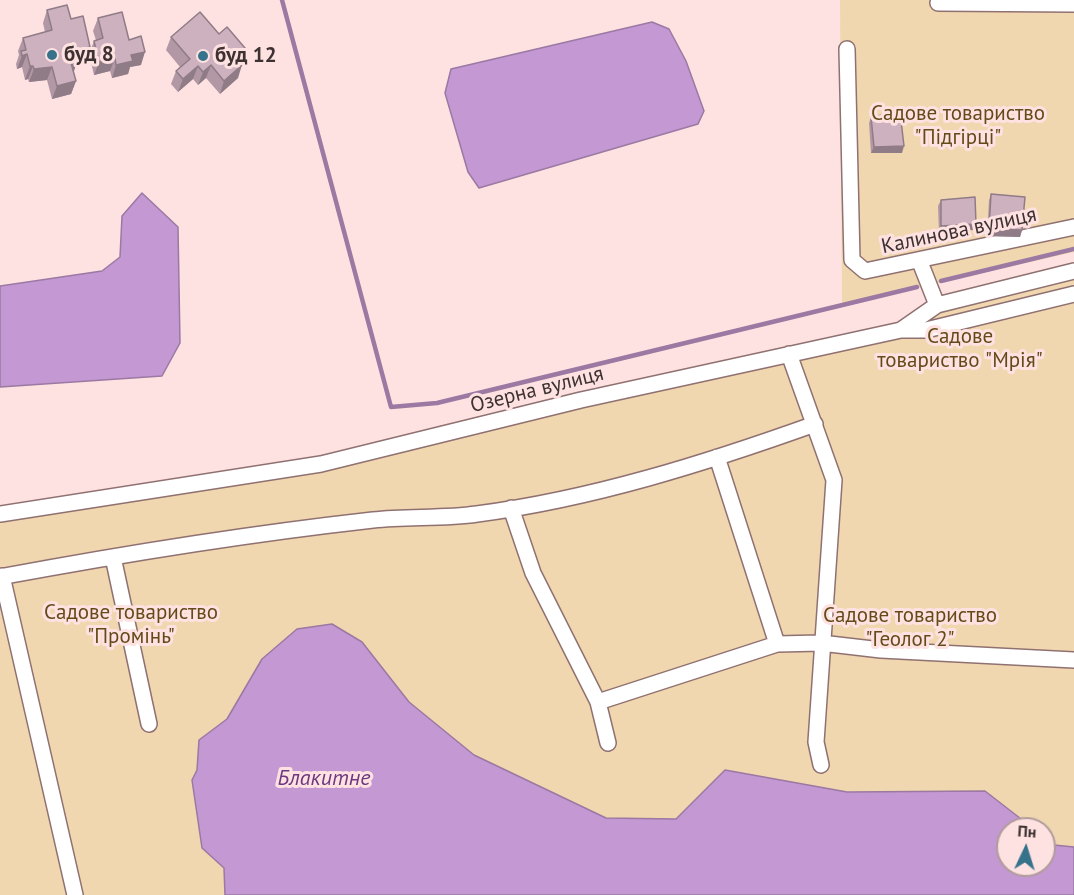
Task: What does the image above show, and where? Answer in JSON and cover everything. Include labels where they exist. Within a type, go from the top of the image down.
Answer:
[{"type":"street","points":[[938,3],[1074,4]]},
{"type":"street","name":"Калинова вулиця","points":[[848,49],[852,260],[865,271],[920,262],[1074,227]]},
{"type":"street","points":[[920,262],[937,305]]},
{"type":"street","name":"Озерна вулиця","points":[[0,514],[321,464],[581,400],[901,330],[937,305],[1074,271]]},
{"type":"street","points":[[901,330],[926,330],[1074,294]]},
{"type":"street","points":[[789,354],[834,480],[816,742],[820,765]]},
{"type":"street","points":[[75,895],[1,577],[113,557],[374,520],[476,514],[511,508],[578,495],[717,457],[814,424]]},
{"type":"street","points":[[717,457],[777,644]]},
{"type":"street","points":[[511,508],[533,573],[598,702],[608,743]]},
{"type":"street","points":[[113,557],[149,724]]},
{"type":"street","points":[[598,702],[777,644],[821,643],[881,650],[1074,660]]},
{"type":"green space","name":"Садове товариство \"Підгірці\"","points":[[840,0],[1074,0],[1074,252],[842,305]]},
{"type":"green space","points":[[1074,277],[1074,847],[1056,845],[1056,817],[1019,817],[985,791],[847,792],[725,770],[676,819],[606,818],[474,755],[409,702],[362,642],[297,629],[262,659],[227,719],[199,741],[197,770],[192,780],[202,847],[224,868],[225,895],[0,895],[0,514],[321,464],[901,330],[937,305]]},
{"type":"water","points":[[652,22],[669,29],[686,61],[704,111],[698,124],[479,188],[468,172],[445,93],[451,69]]},
{"type":"water","points":[[142,193],[178,227],[180,343],[162,376],[0,387],[0,286],[102,271],[120,257],[122,216]]},
{"type":"water","name":"Блакитне","points":[[332,624],[362,642],[409,702],[474,755],[606,818],[676,819],[725,770],[847,792],[985,791],[1019,817],[996,817],[996,877],[1056,877],[1056,845],[1074,847],[1074,895],[225,895],[224,868],[202,848],[192,780],[197,770],[199,740],[227,719],[262,659],[297,629]]},
{"type":"building","name":"буд 8","points":[[67,5],[71,19],[83,16],[90,47],[75,51],[78,61],[71,63],[76,81],[57,86],[52,67],[34,69],[30,66],[27,54],[22,56],[21,51],[26,50],[23,38],[52,30],[47,10]]},
{"type":"building","points":[[122,12],[129,40],[141,36],[145,52],[131,55],[133,61],[116,65],[115,58],[99,62],[94,41],[103,38],[98,18]]},
{"type":"building","name":"буд 12","points":[[200,12],[219,34],[227,27],[245,48],[235,56],[242,65],[224,81],[211,65],[203,72],[198,66],[183,79],[176,71],[190,59],[171,37]]},
{"type":"building","points":[[900,112],[904,146],[874,147],[871,117]]},
{"type":"building","points":[[991,194],[1025,197],[1022,230],[989,229]]},
{"type":"building","points":[[975,197],[976,224],[941,226],[941,200]]},
{"type":"waterway","points":[[282,0],[391,407],[437,403],[917,287]]},
{"type":"waterway","points":[[941,281],[1074,249]]},
{"type":"place","name":"буд 8","points":[[52,55]]},
{"type":"place","name":"буд 12","points":[[203,56]]},
{"type":"park label","name":"Садове товариство \"Мрія\"","points":[[960,349]]},
{"type":"park label","name":"Садове товариство \"Промінь\"","points":[[131,625]]},
{"type":"park label","name":"Садове товариство \"Геолог 2\"","points":[[910,628]]}]
